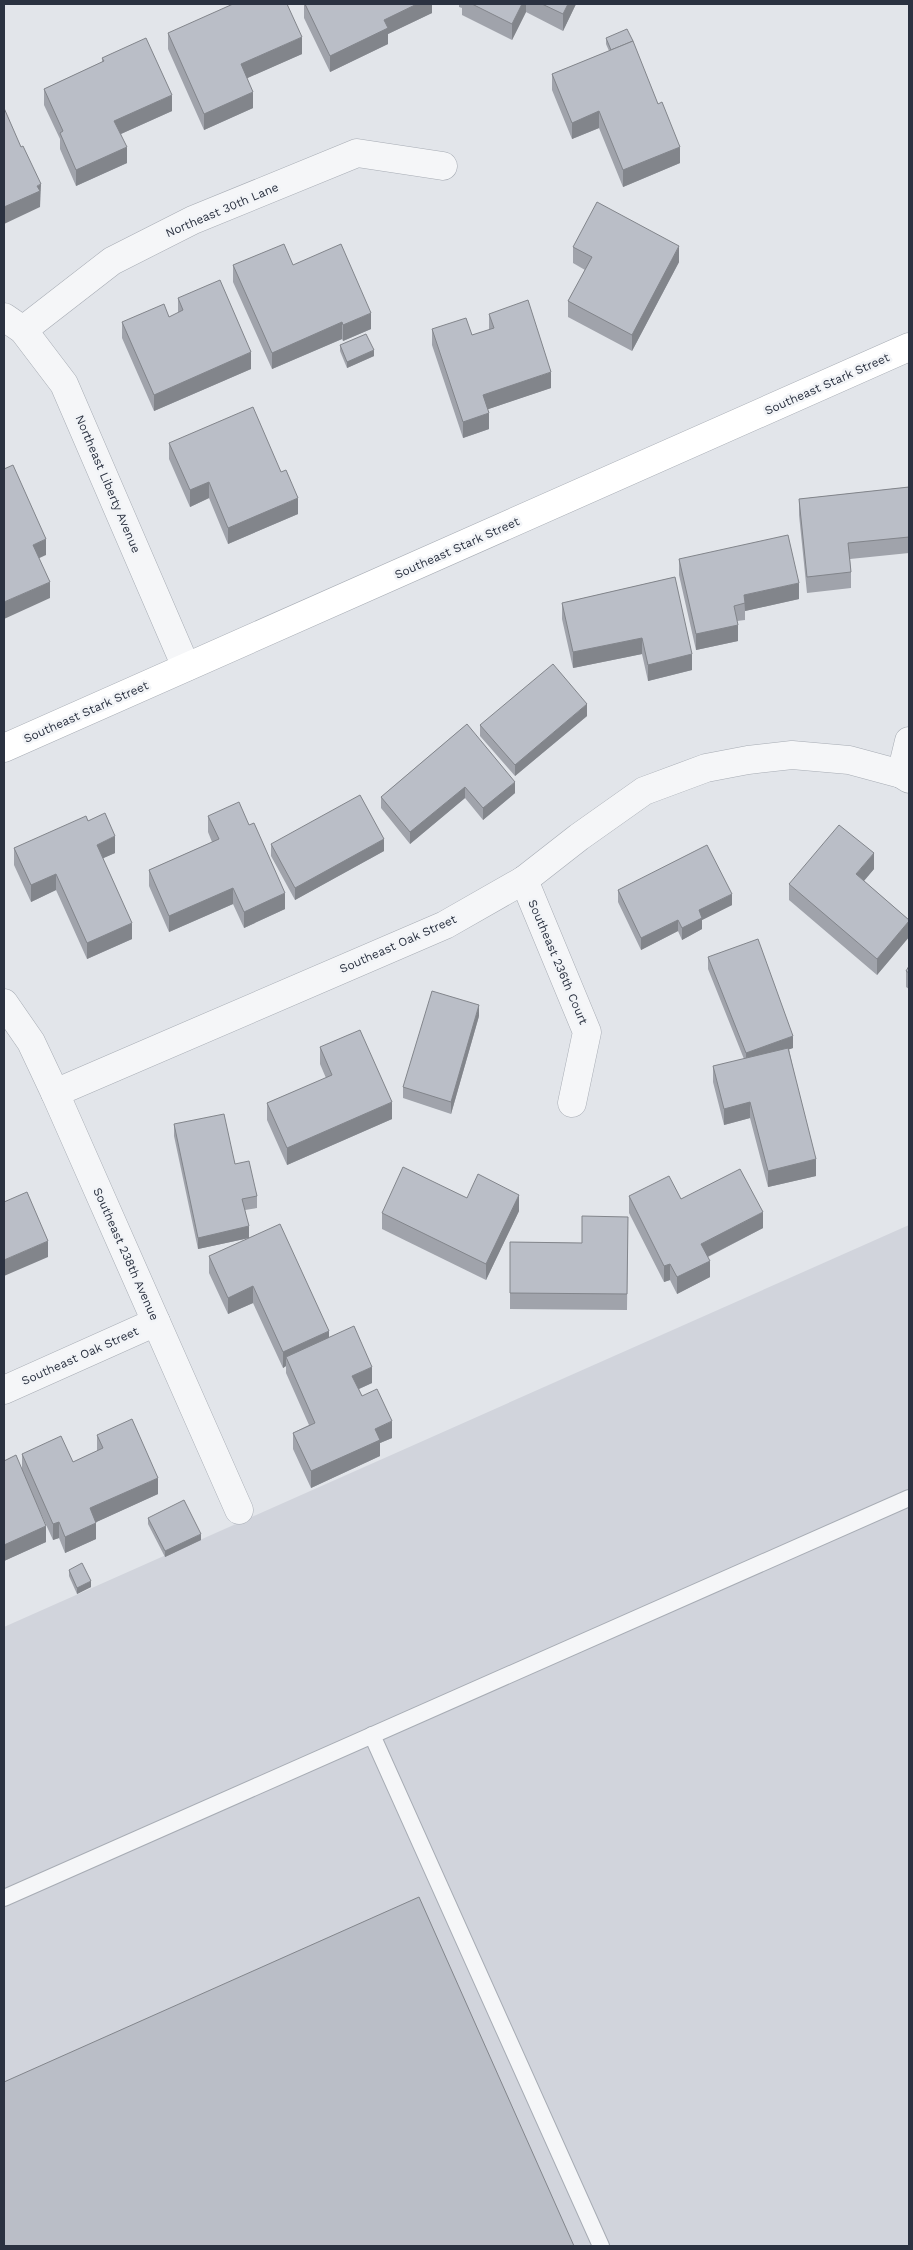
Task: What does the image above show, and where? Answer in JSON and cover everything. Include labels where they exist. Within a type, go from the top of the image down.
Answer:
[{"type":"main road","name":"Southeast Stark Street","points":[[4,748],[909,347]]},
{"type":"street","name":"Northeast 30th Lane","points":[[14,323],[112,261],[193,220],[357,153],[443,166]]},
{"type":"street","name":"Northeast Liberty Avenue","points":[[14,323],[64,384],[186,668]]},
{"type":"street","name":"Southeast Oak Street","points":[[55,1093],[445,925],[524,880],[579,837],[644,791],[706,768],[748,760],[792,755],[849,760],[905,777],[909,741]]},
{"type":"street","name":"Southeast 236th Court","points":[[524,880],[587,1032],[572,1103]]},
{"type":"street","name":"Southeast 238th Avenue","points":[[4,1003],[31,1042],[55,1093],[239,1510]]},
{"type":"street","name":"Southeast Oak Street","points":[[4,1390],[156,1322]]},
{"type":"lane","points":[[4,1898],[909,1498]]},
{"type":"lane","points":[[372,1735],[601,2246]]},
{"type":"shaded area","points":[[909,1225],[909,2246],[4,2246],[4,1627]]},
{"type":"building","points":[[233,4],[287,4],[302,37],[241,64],[253,92],[204,114],[168,33]]},
{"type":"building","points":[[305,4],[417,4],[384,20],[388,28],[330,56]]},
{"type":"building","points":[[472,4],[522,4],[512,24]]},
{"type":"building","points":[[542,4],[568,4],[563,14]]},
{"type":"building","points":[[627,29],[633,41],[611,50],[606,38]]},
{"type":"building","points":[[146,38],[172,95],[114,121],[127,147],[76,170],[60,133],[63,131],[44,89],[104,61],[102,58]]},
{"type":"building","points":[[633,41],[658,104],[662,102],[680,147],[623,170],[599,111],[572,123],[552,74]]},
{"type":"building","points":[[4,108],[21,147],[23,146],[41,184],[37,186],[40,191],[4,207]]},
{"type":"building","points":[[597,202],[679,246],[632,335],[568,301],[592,257],[573,247]]},
{"type":"building","points":[[284,244],[293,265],[341,244],[371,313],[343,325],[342,322],[272,353],[233,265]]},
{"type":"building","points":[[220,280],[251,352],[154,395],[122,322],[164,304],[169,317],[183,310],[178,298]]},
{"type":"building","points":[[528,300],[551,372],[483,395],[489,413],[463,422],[432,329],[466,318],[472,335],[494,328],[489,314]]},
{"type":"building","points":[[366,334],[374,350],[347,362],[340,345]]},
{"type":"building","points":[[253,407],[281,472],[286,470],[298,498],[228,528],[209,482],[190,490],[169,443]]},
{"type":"building","points":[[13,465],[46,539],[33,545],[50,582],[4,602],[4,469]]},
{"type":"building","points":[[909,487],[909,537],[848,543],[851,572],[807,577],[799,499]]},
{"type":"building","points":[[788,535],[799,583],[744,595],[745,603],[734,606],[738,625],[696,634],[679,559]]},
{"type":"building","points":[[675,577],[692,654],[648,665],[642,638],[573,652],[562,603]]},
{"type":"building","points":[[553,664],[587,704],[515,765],[480,725]]},
{"type":"building","points":[[467,724],[515,782],[483,808],[465,787],[410,832],[381,797]]},
{"type":"building","points":[[360,795],[384,839],[295,888],[271,844]]},
{"type":"building","points":[[239,802],[249,825],[254,823],[285,893],[244,912],[233,888],[169,916],[149,870],[219,839],[208,816]]},
{"type":"building","points":[[105,813],[115,836],[97,845],[132,923],[87,943],[56,874],[31,885],[14,848],[86,816],[88,821]]},
{"type":"building","points":[[839,825],[874,853],[856,874],[909,920],[877,959],[789,884]]},
{"type":"building","points":[[707,845],[732,894],[699,910],[702,918],[682,928],[678,920],[641,938],[618,890]]},
{"type":"building","points":[[758,939],[793,1036],[746,1053],[708,957]]},
{"type":"building","points":[[432,991],[479,1005],[451,1102],[403,1087]]},
{"type":"building","points":[[360,1030],[392,1102],[287,1148],[267,1103],[332,1075],[320,1047]]},
{"type":"building","points":[[788,1048],[816,1159],[768,1171],[750,1102],[724,1109],[713,1066]]},
{"type":"building","points":[[224,1114],[235,1164],[249,1161],[257,1196],[242,1199],[249,1226],[198,1238],[174,1124]]},
{"type":"building","points":[[403,1167],[467,1198],[478,1174],[519,1195],[486,1264],[382,1213]]},
{"type":"building","points":[[740,1169],[763,1212],[701,1244],[710,1261],[677,1277],[670,1264],[664,1266],[629,1196],[669,1176],[681,1199]]},
{"type":"building","points":[[27,1192],[48,1241],[4,1260],[4,1202]]},
{"type":"building","points":[[582,1216],[628,1217],[627,1294],[510,1293],[510,1242],[582,1243]]},
{"type":"building","points":[[280,1224],[329,1331],[283,1352],[253,1286],[228,1298],[209,1256]]},
{"type":"building","points":[[354,1326],[372,1367],[352,1376],[362,1396],[377,1389],[392,1421],[375,1429],[380,1440],[311,1471],[293,1433],[315,1423],[286,1357]]},
{"type":"building","points":[[132,1419],[158,1478],[90,1508],[96,1523],[65,1537],[59,1522],[53,1524],[22,1454],[61,1436],[73,1462],[103,1448],[97,1435]]},
{"type":"building","points":[[16,1455],[46,1526],[4,1545],[4,1461]]},
{"type":"building","points":[[184,1500],[201,1534],[165,1551],[148,1518]]},
{"type":"building","points":[[82,1563],[91,1581],[77,1588],[69,1570]]},
{"type":"building","points":[[419,1897],[574,2246],[4,2246],[4,2082]]}]
